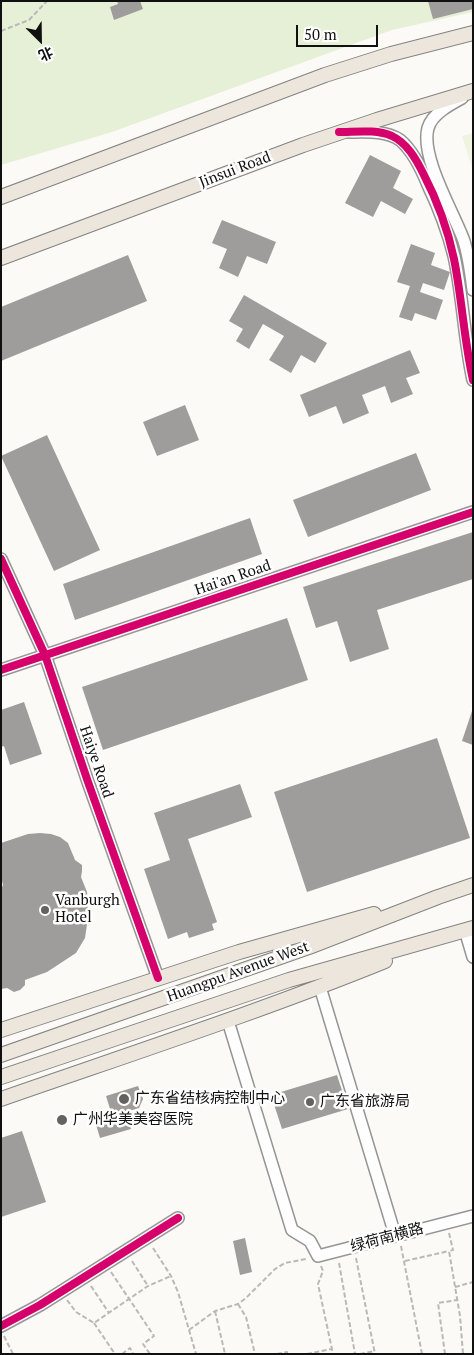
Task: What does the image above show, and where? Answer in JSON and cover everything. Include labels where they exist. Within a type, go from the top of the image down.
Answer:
[{"type":"main road","points":[[1,197],[325,75],[390,54],[473,33]]},
{"type":"main road","points":[[442,42],[473,37]]},
{"type":"main road","name":"Jinsui Road","points":[[1,258],[339,132],[473,91]]},
{"type":"main road","name":"Huangpu Avenue West","points":[[1,1055],[309,948],[473,885]]},
{"type":"main road","points":[[1,1030],[269,943],[438,897]]},
{"type":"main road","name":"Huangpu Avenue West","points":[[1,1077],[289,980],[469,929]]},
{"type":"main road","points":[[1,1099],[228,1021],[320,987],[448,935]]},
{"type":"street","points":[[473,91],[453,103],[433,119],[428,128],[427,140],[436,174],[464,243],[473,290]]},
{"type":"street","points":[[339,132],[380,133],[391,136],[400,141],[410,151],[418,164],[437,204],[454,257],[466,345],[473,380]]},
{"type":"street","name":"Hai'an Road","points":[[1,670],[473,512]]},
{"type":"street","name":"Haiye Road","points":[[1,559],[45,655],[158,978]]},
{"type":"street","points":[[469,929],[473,957]]},
{"type":"street","points":[[320,987],[397,1235]]},
{"type":"street","points":[[228,1021],[292,1230],[310,1242],[318,1256]]},
{"type":"street","name":"绿荷南横路","points":[[318,1256],[473,1216]]},
{"type":"street","points":[[1,1328],[62,1292],[178,1218]]},
{"type":"path","points":[[1,31],[29,20],[47,1]]},
{"type":"path","points":[[404,1261],[453,1250],[446,1222]]},
{"type":"path","points":[[397,1235],[404,1261],[422,1354]]},
{"type":"path","points":[[147,1238],[171,1276],[184,1309],[196,1354]]},
{"type":"path","points":[[354,1246],[375,1352],[360,1354]]},
{"type":"path","points":[[126,1251],[148,1286]]},
{"type":"path","points":[[336,1251],[355,1354]]},
{"type":"path","points":[[449,1251],[456,1287],[463,1354]]},
{"type":"path","points":[[189,1330],[215,1311],[238,1304],[275,1269],[285,1263],[318,1256],[322,1271],[318,1284],[333,1354]]},
{"type":"path","points":[[105,1264],[154,1336],[143,1344],[150,1354]]},
{"type":"path","points":[[94,1323],[148,1286],[171,1276]]},
{"type":"path","points":[[85,1277],[109,1313]]},
{"type":"path","points":[[456,1287],[473,1282]]},
{"type":"path","points":[[62,1292],[76,1312],[94,1323],[115,1354]]},
{"type":"path","points":[[445,1354],[438,1303],[457,1300]]},
{"type":"path","points":[[238,1304],[246,1317],[255,1354]]},
{"type":"path","points":[[215,1311],[226,1354]]},
{"type":"path","points":[[1,1328],[13,1354]]},
{"type":"path","points":[[122,1354],[130,1348],[133,1354]]},
{"type":"path","points":[[307,1354],[331,1349]]},
{"type":"path","points":[[277,1354],[287,1352],[288,1354]]},
{"type":"green space","points":[[1,1],[473,1],[473,12],[392,30],[112,132],[1,165]]},
{"type":"green space","points":[[473,133],[473,171],[462,136]]},
{"type":"building","points":[[117,1],[140,1],[143,9],[114,20],[110,7],[118,4]]},
{"type":"building","points":[[428,1],[473,1],[473,9],[433,19]]},
{"type":"building","points":[[370,155],[401,171],[393,188],[413,199],[405,214],[381,201],[373,217],[345,203]]},
{"type":"building","points":[[222,220],[276,242],[267,264],[247,256],[238,277],[219,268],[227,249],[212,243]]},
{"type":"building","points":[[411,244],[435,253],[431,265],[450,272],[444,290],[423,283],[420,292],[443,300],[436,320],[415,313],[412,321],[399,317],[410,286],[397,282]]},
{"type":"building","points":[[128,255],[147,301],[1,361],[1,307]]},
{"type":"building","points":[[244,295],[327,343],[315,363],[301,355],[291,373],[269,360],[284,336],[263,324],[249,349],[236,341],[243,329],[229,321]]},
{"type":"building","points":[[410,350],[420,373],[406,378],[413,394],[391,403],[385,386],[362,395],[369,413],[343,424],[336,406],[309,417],[300,395]]},
{"type":"building","points":[[185,405],[199,440],[157,456],[143,422]]},
{"type":"building","points":[[47,435],[100,550],[54,571],[1,456]]},
{"type":"building","points":[[416,453],[431,490],[308,537],[293,500]]},
{"type":"building","points":[[250,518],[262,554],[75,620],[63,584]]},
{"type":"building","points":[[473,532],[473,579],[377,610],[389,649],[350,662],[337,621],[316,628],[303,587]]},
{"type":"building","points":[[287,618],[308,680],[103,750],[82,687]]},
{"type":"building","points":[[24,702],[42,754],[10,765],[4,746],[1,747],[1,710]]},
{"type":"building","points":[[473,711],[473,745],[462,741]]},
{"type":"building","points":[[437,738],[470,838],[307,892],[274,792]]},
{"type":"building","points":[[240,784],[252,817],[188,839],[217,922],[212,924],[214,930],[189,938],[187,932],[168,939],[144,869],[170,860],[154,813]]},
{"type":"building","name":"Vanburgh Hotel","points":[[40,833],[60,837],[68,843],[75,860],[82,865],[81,877],[87,892],[88,918],[85,938],[76,953],[47,972],[25,980],[25,985],[20,990],[14,992],[7,988],[1,989],[1,889],[3,885],[1,877],[1,843],[28,834]]},
{"type":"building","name":"广东省旅游局","points":[[337,1075],[348,1109],[282,1129],[271,1095]]},
{"type":"building","points":[[138,1086],[143,1099],[139,1108],[126,1112],[131,1129],[100,1138],[94,1118],[111,1112],[106,1096]]},
{"type":"building","points":[[22,1131],[46,1202],[1,1217],[1,1138]]},
{"type":"building","points":[[245,1238],[252,1272],[240,1275],[233,1241]]},
{"type":"cycle path","points":[[339,132],[359,131],[392,136],[407,147],[420,168],[437,204],[452,248],[473,380]]},
{"type":"cycle path","points":[[1,670],[473,512]]},
{"type":"cycle path","points":[[1,559],[45,655],[158,978]]},
{"type":"cycle path","points":[[1,1326],[40,1305],[178,1218]]},
{"type":"place","name":"Vanburgh Hotel","points":[[45,910]]},
{"type":"place","name":"广东省结核病控制中心","points":[[124,1099]]},
{"type":"place","name":"广东省旅游局","points":[[310,1102]]},
{"type":"place","name":"广州华美美容医院","points":[[62,1120]]}]
